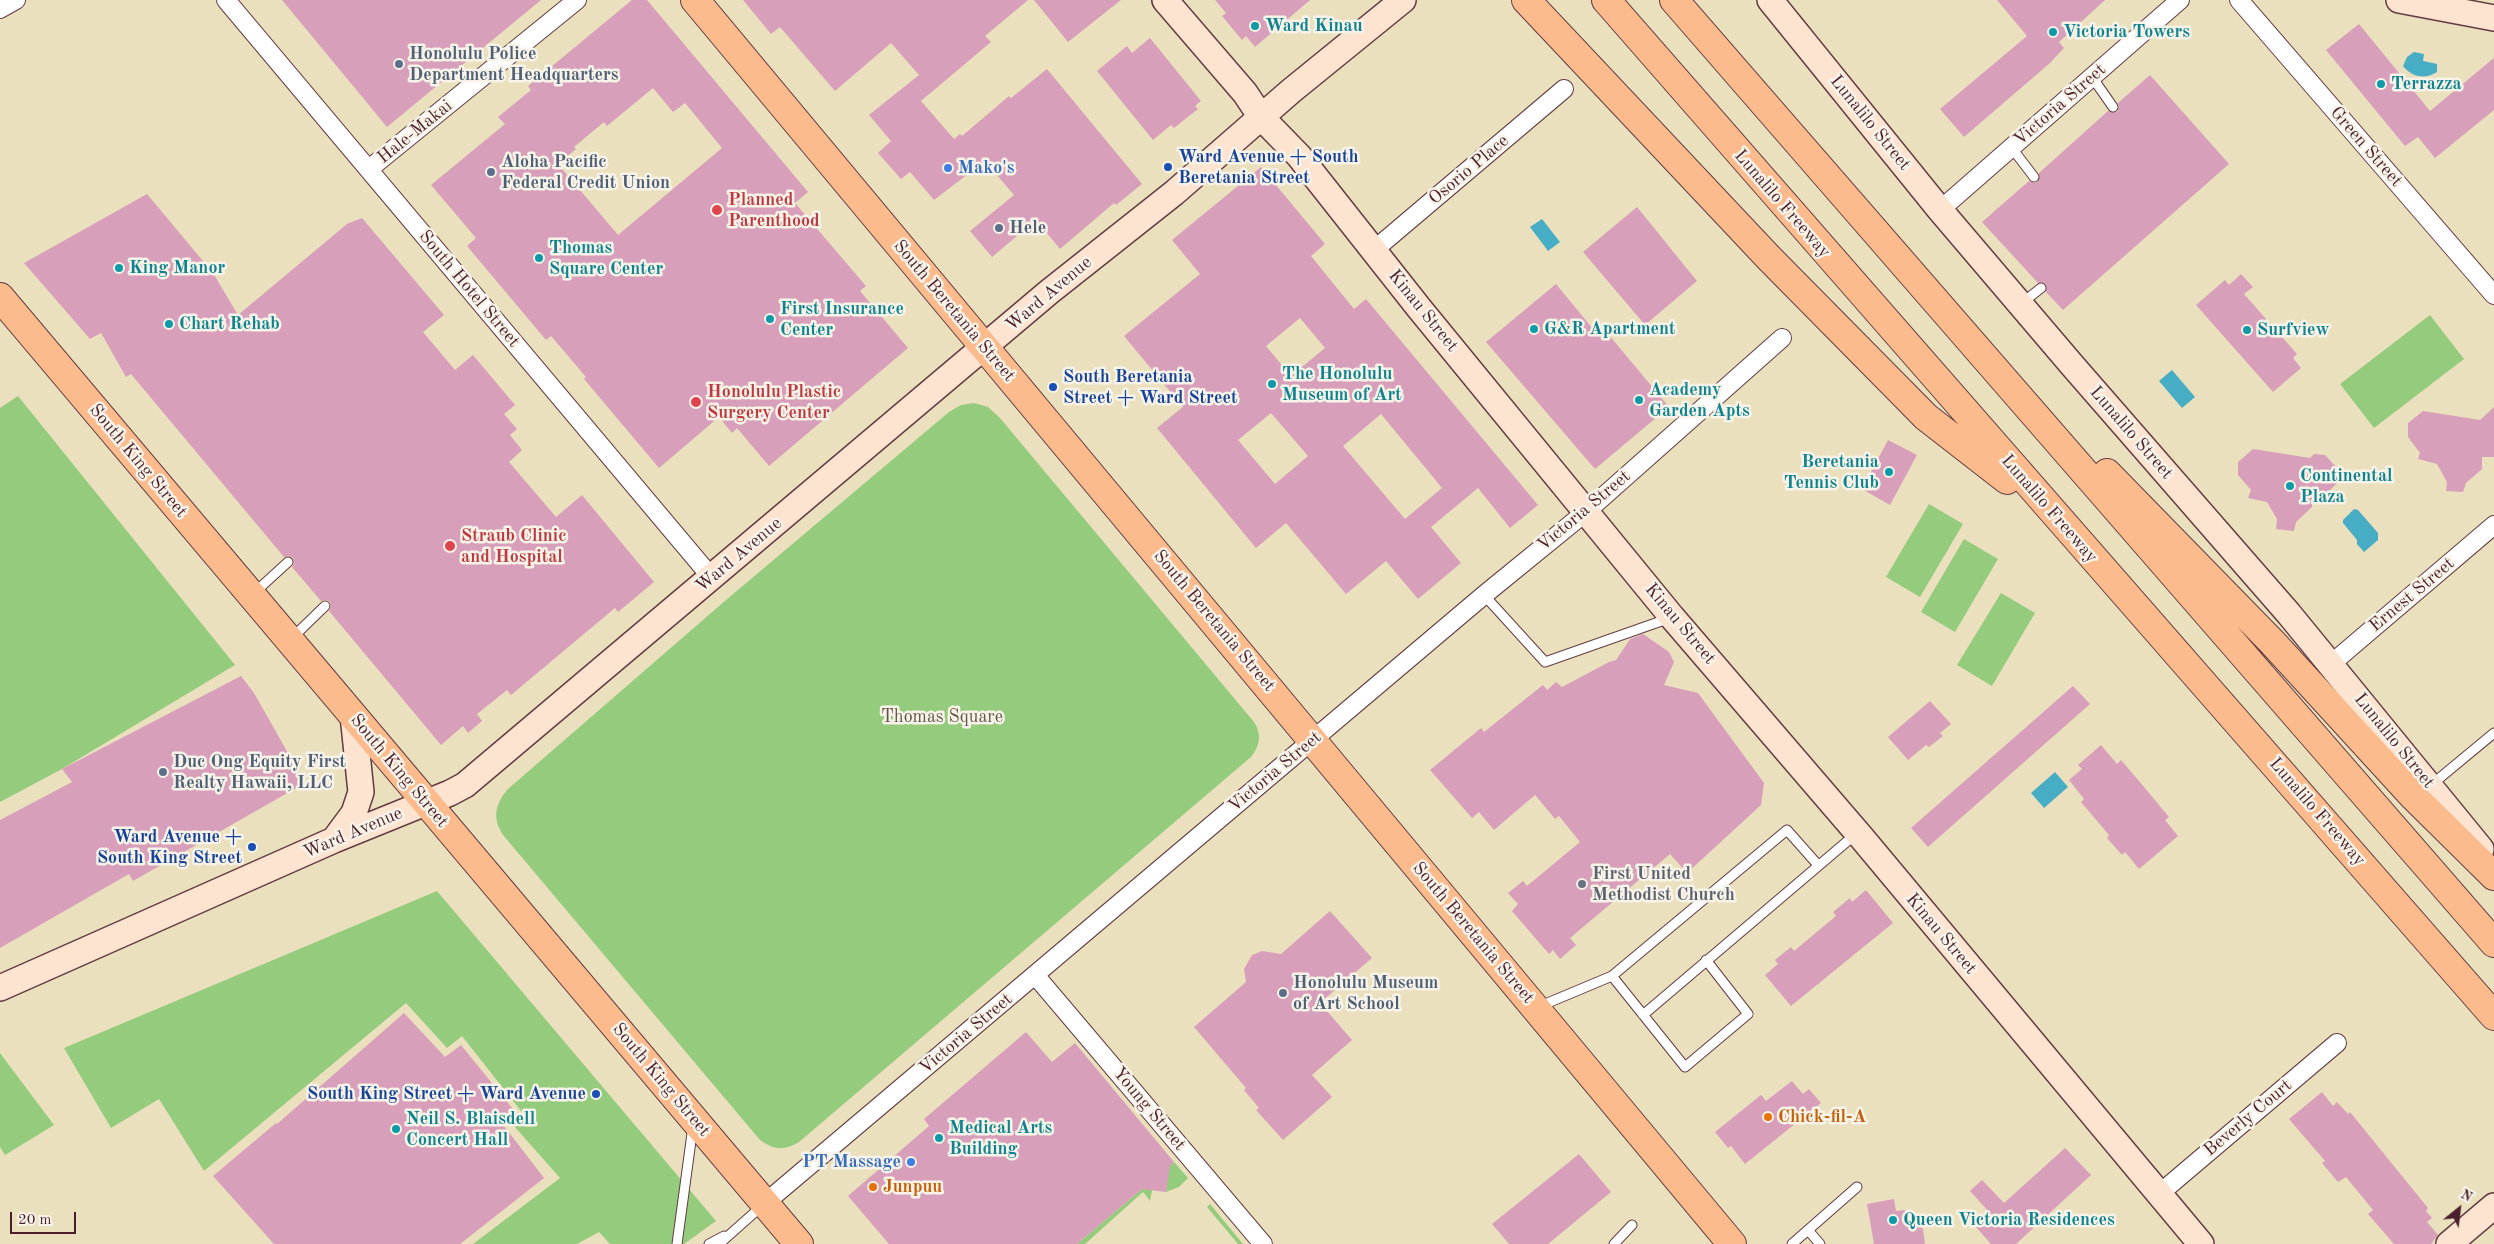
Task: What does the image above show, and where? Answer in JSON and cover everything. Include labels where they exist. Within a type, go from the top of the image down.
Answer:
[{"type":"main road","name":"South Beretania Street","points":[[694,0],[1732,1244]]},
{"type":"main road","name":"Kinau Street","points":[[1165,0],[1245,93],[1262,116],[1299,156],[1672,617],[1858,833],[2201,1244]]},
{"type":"main road","name":"Ward Avenue","points":[[0,988],[334,840],[450,793],[465,785],[1049,292],[1174,193],[1262,116],[1403,0]]},
{"type":"main road","points":[[1526,0],[1768,258],[1926,417],[2059,521]]},
{"type":"main road","points":[[1589,0],[1681,88]]},
{"type":"main road","name":"Lunalilo Freeway","points":[[1606,0],[2059,521],[2367,869],[2494,1016]]},
{"type":"main road","points":[[1674,0],[2494,943]]},
{"type":"main road","points":[[1688,0],[1803,149]]},
{"type":"main road","name":"Lunalilo Street","points":[[1770,0],[1940,210],[2331,664],[2494,864]]},
{"type":"main road","points":[[2399,0],[2494,18]]},
{"type":"main road","points":[[1888,248],[2272,642],[2413,796],[2494,876]]},
{"type":"main road","name":"South King Street","points":[[0,297],[799,1244]]},
{"type":"main road","points":[[334,840],[354,813],[361,792],[353,715]]},
{"type":"main road","points":[[2449,1244],[2494,1206]]},
{"type":"street","points":[[0,10],[16,0]]},
{"type":"street","name":"South Hotel Street","points":[[226,0],[712,578]]},
{"type":"street","name":"Hale-Makai","points":[[369,169],[577,0]]},
{"type":"street","name":"Victoria Street","points":[[1940,210],[2180,0]]},
{"type":"street","name":"Green Street","points":[[2239,0],[2494,295]]},
{"type":"street","name":"Osorio Place","points":[[1374,250],[1564,89]]},
{"type":"street","name":"Victoria Street","points":[[765,1204],[1313,740],[1587,511],[1782,338]]},
{"type":"street","name":"Ernest Street","points":[[2331,664],[2494,525]]},
{"type":"street","name":"Young Street","points":[[1035,975],[1263,1244]]},
{"type":"street","name":"Beverly Court","points":[[2159,1194],[2336,1043]]},
{"type":"lane","points":[[2092,77],[2114,107]]},
{"type":"lane","points":[[2011,147],[2034,177]]},
{"type":"lane","points":[[2020,304],[2041,288]]},
{"type":"lane","points":[[251,595],[288,562]]},
{"type":"lane","points":[[1484,596],[1545,662],[1672,617]]},
{"type":"lane","points":[[290,640],[325,606]]},
{"type":"lane","points":[[2430,786],[2494,733]]},
{"type":"lane","points":[[1536,1008],[1612,976],[1787,830],[1818,865]]},
{"type":"lane","points":[[1643,1015],[1858,833]]},
{"type":"lane","points":[[1612,976],[1685,1066],[1748,1014],[1706,960]]},
{"type":"lane","points":[[677,1244],[694,1119]]},
{"type":"lane","points":[[1792,1244],[1857,1187]]},
{"type":"lane","points":[[719,1244],[765,1204]]},
{"type":"lane","points":[[1614,1244],[1632,1225]]},
{"type":"lane","points":[[1808,1230],[1820,1244]]},
{"type":"lane","points":[[709,1244],[733,1231]]},
{"type":"green space","points":[[2430,315],[2464,359],[2374,428],[2340,384]]},
{"type":"green space","points":[[18,396],[235,665],[62,769],[0,802],[0,408]]},
{"type":"green space","name":"Thomas Square","points":[[974,403],[988,407],[1000,418],[1254,722],[1259,735],[1258,744],[1251,757],[799,1142],[784,1148],[770,1146],[760,1140],[503,835],[497,823],[498,806],[508,789],[726,600],[949,412],[961,405]]},
{"type":"green space","points":[[1929,504],[1963,524],[1920,597],[1886,577]]},
{"type":"green space","points":[[1964,539],[1998,559],[1955,632],[1921,612]]},
{"type":"green space","points":[[2001,593],[2035,613],[1992,686],[1957,665]]},
{"type":"green space","points":[[437,891],[716,1221],[684,1244],[610,1244],[599,1232],[577,1244],[473,1244],[560,1178],[514,1126],[525,1116],[462,1036],[447,1048],[406,1003],[204,1171],[159,1099],[111,1128],[64,1048]]},
{"type":"green space","points":[[0,1053],[54,1125],[5,1155],[0,1147]]},
{"type":"green space","points":[[1174,1162],[1188,1178],[1179,1187],[1166,1192],[1167,1182],[1154,1180],[1150,1201],[1143,1192],[1085,1244],[1077,1244]]},
{"type":"green space","points":[[1210,1204],[1243,1244],[1238,1244],[1207,1207]]},
{"type":"water","points":[[2414,52],[2424,54],[2423,61],[2437,64],[2437,72],[2423,77],[2410,73],[2403,66],[2407,57]]},
{"type":"water","points":[[1542,219],[1560,242],[1548,251],[1530,227]]},
{"type":"water","points":[[2172,370],[2195,397],[2182,408],[2159,381]]},
{"type":"water","points":[[2354,509],[2358,510],[2378,533],[2378,540],[2364,552],[2343,523],[2343,520]]},
{"type":"water","points":[[2055,772],[2068,787],[2044,808],[2031,793]]},
{"type":"building","name":"Honolulu Police Department Headquarters","points":[[282,0],[541,0],[387,127]]},
{"type":"building","points":[[632,0],[647,0],[808,192],[795,203],[866,286],[860,291],[908,348],[769,466],[737,428],[732,433],[719,417],[659,468],[584,379],[586,377],[551,336],[546,340],[467,246],[476,238],[431,185],[505,124],[498,117],[531,90],[528,86]],"holes":[[[653,88],[673,112],[685,103],[722,148],[618,235],[558,164],[576,149],[574,147],[604,122],[607,126]]]},
{"type":"building","points":[[743,0],[1028,0],[985,36],[991,42],[921,101],[954,139],[960,134],[962,136],[1009,96],[1011,98],[1047,69],[1142,184],[1116,205],[1114,203],[1060,249],[1036,220],[992,257],[970,231],[1014,195],[985,161],[934,200],[910,172],[901,179],[878,153],[891,141],[869,115],[919,75],[891,43],[835,91],[780,27],[771,34]]},
{"type":"building","points":[[1034,0],[1121,0],[1068,42]]},
{"type":"building","name":"Ward Kinau","points":[[1215,0],[1310,0],[1255,47],[1246,36],[1242,40],[1222,16],[1226,13]]},
{"type":"building","points":[[1997,0],[2105,0],[2059,42],[2064,48],[2050,63],[1964,137],[1940,109],[2027,36]]},
{"type":"building","name":"Terrazza","points":[[2359,24],[2430,111],[2494,58],[2494,110],[2435,158],[2418,137],[2405,146],[2326,50]]},
{"type":"building","points":[[1150,38],[1201,101],[1195,106],[1198,109],[1174,128],[1171,125],[1153,140],[1097,71],[1127,46],[1132,53]]},
{"type":"building","points":[[2150,75],[2229,164],[2063,310],[2046,292],[2046,284],[2038,283],[1982,222],[2029,181],[2038,182],[2039,173],[2108,111],[2117,112],[2118,103]]},
{"type":"building","name":"The Honolulu Museum of Art","points":[[1261,167],[1325,244],[1311,256],[1354,309],[1366,299],[1538,505],[1510,528],[1478,488],[1431,527],[1461,563],[1418,599],[1386,561],[1346,594],[1286,523],[1256,548],[1157,428],[1183,407],[1124,336],[1200,274],[1172,240]],"holes":[[[1300,318],[1325,348],[1291,376],[1266,346]],[[1271,413],[1308,456],[1275,484],[1238,440]],[[1381,414],[1442,488],[1405,519],[1343,446]]]},
{"type":"building","points":[[147,194],[213,273],[238,315],[347,224],[362,218],[444,315],[423,332],[455,370],[473,355],[515,405],[504,414],[517,429],[510,435],[522,450],[509,462],[556,517],[582,495],[654,582],[618,612],[615,608],[511,695],[507,690],[477,714],[482,721],[468,733],[463,726],[441,745],[329,611],[331,607],[330,602],[326,600],[321,601],[292,567],[294,563],[293,558],[289,556],[284,557],[131,374],[126,377],[101,333],[90,339],[24,263]]},
{"type":"building","points":[[1637,207],[1697,281],[1645,325],[1583,252]]},
{"type":"building","name":"Surfview","points":[[2241,274],[2253,287],[2244,294],[2297,354],[2293,358],[2301,368],[2273,392],[2196,305],[2225,280],[2229,285]]},
{"type":"building","points":[[1556,284],[1593,329],[1599,323],[1669,407],[1595,469],[1486,342]]},
{"type":"building","name":"Continental Plaza","points":[[2494,407],[2494,457],[2482,457],[2482,469],[2466,483],[2463,492],[2446,491],[2447,482],[2437,464],[2418,459],[2420,453],[2408,437],[2408,423],[2423,411],[2480,420]]},
{"type":"building","name":"Beretania Tennis Club","points":[[1888,440],[1917,455],[1890,505],[1862,489]]},
{"type":"building","name":"Continental Plaza","points":[[2253,449],[2310,458],[2314,454],[2325,455],[2339,470],[2339,481],[2325,495],[2312,495],[2312,507],[2296,522],[2294,531],[2276,529],[2277,519],[2267,502],[2248,498],[2251,490],[2238,475],[2238,462]]},
{"type":"building","points":[[1643,634],[1669,652],[1674,662],[1664,685],[1698,693],[1764,783],[1761,805],[1687,873],[1670,854],[1570,938],[1576,945],[1560,959],[1553,950],[1549,954],[1512,911],[1518,904],[1508,893],[1523,881],[1527,886],[1580,842],[1559,816],[1555,819],[1535,795],[1494,830],[1479,812],[1472,818],[1430,770],[1481,728],[1484,732],[1543,685],[1547,690],[1556,682],[1562,687],[1616,660],[1630,639]]},
{"type":"building","points":[[241,676],[254,693],[305,783],[133,881],[129,874],[0,948],[0,820],[72,782],[62,769]]},
{"type":"building","points":[[2073,686],[2090,704],[1928,847],[1911,828]]},
{"type":"building","points":[[1930,701],[1951,724],[1940,733],[1943,736],[1929,747],[1926,745],[1908,760],[1888,737]]},
{"type":"building","points":[[2101,745],[2117,764],[2121,760],[2139,781],[2169,817],[2165,820],[2178,836],[2139,869],[2125,852],[2122,855],[2107,838],[2109,835],[2081,802],[2084,799],[2069,780],[2082,769],[2078,765]]},
{"type":"building","points":[[1866,890],[1893,923],[1791,1006],[1765,975],[1778,964],[1775,960],[1791,947],[1794,951],[1836,916],[1833,912],[1850,898],[1852,902]]},
{"type":"building","name":"Honolulu Museum of Art School","points":[[1330,911],[1372,958],[1320,1003],[1352,1040],[1312,1075],[1332,1097],[1283,1140],[1256,1110],[1259,1108],[1244,1090],[1246,1088],[1194,1027],[1246,982],[1244,969],[1252,955],[1262,951],[1281,954]]},
{"type":"building","name":"Neil S. Blaisdell Concert Hall","points":[[404,1013],[445,1057],[461,1045],[517,1114],[504,1126],[544,1178],[460,1244],[274,1244],[213,1176],[277,1124]]},
{"type":"building","points":[[1026,1032],[1052,1062],[1075,1043],[1174,1162],[1170,1166],[1166,1192],[1142,1189],[1077,1244],[889,1244],[848,1196],[929,1126],[924,1119]]},
{"type":"building","name":"Chick-fil-A","points":[[1792,1081],[1803,1094],[1809,1089],[1821,1103],[1745,1164],[1731,1146],[1728,1148],[1715,1132],[1761,1095],[1766,1101]]},
{"type":"building","points":[[2322,1092],[2333,1106],[2337,1102],[2348,1114],[2350,1112],[2428,1208],[2426,1211],[2432,1218],[2427,1222],[2438,1235],[2431,1244],[2394,1244],[2368,1214],[2373,1210],[2346,1177],[2338,1182],[2322,1163],[2325,1161],[2289,1119]]},
{"type":"building","points":[[2065,1148],[2091,1175],[2016,1244],[1991,1244],[1975,1226],[1990,1213],[1970,1191],[1982,1180],[2004,1203]]},
{"type":"building","points":[[1579,1154],[1611,1192],[1548,1244],[1509,1244],[1492,1224]]},
{"type":"building","name":"Queen Victoria Residences","points":[[1894,1199],[1896,1211],[1905,1210],[1906,1217],[1915,1216],[1916,1224],[1922,1223],[1925,1244],[1874,1244],[1867,1204]]},
{"type":"place","name":"Ward Kinau","points":[[1255,26]]},
{"type":"place","name":"Victoria Towers","points":[[2053,32]]},
{"type":"place","name":"Honolulu Police Department Headquarters","points":[[399,64]]},
{"type":"place","name":"Terrazza","points":[[2381,84]]},
{"type":"place","name":"Ward Avenue + South Beretania Street","points":[[1168,167]]},
{"type":"place","name":"Mako's","points":[[948,168]]},
{"type":"place","name":"Aloha Pacific Federal Credit Union","points":[[491,172]]},
{"type":"place","name":"Planned Parenthood","points":[[717,210]]},
{"type":"place","name":"Hele","points":[[999,228]]},
{"type":"place","name":"Thomas Square Center","points":[[539,258]]},
{"type":"place","name":"King Manor","points":[[119,268]]},
{"type":"place","name":"First Insurance Center","points":[[770,319]]},
{"type":"place","name":"Chart Rehab","points":[[169,324]]},
{"type":"place","name":"G&R Apartment","points":[[1534,329]]},
{"type":"place","name":"Surfview","points":[[2247,330]]},
{"type":"place","name":"The Honolulu Museum of Art","points":[[1272,384]]},
{"type":"place","name":"South Beretania Street + Ward Street","points":[[1053,387]]},
{"type":"place","name":"Academy Garden Apts","points":[[1639,400]]},
{"type":"place","name":"Honolulu Plastic Surgery Center","points":[[696,402]]},
{"type":"place","name":"Beretania Tennis Club","points":[[1889,472]]},
{"type":"place","name":"Continental Plaza","points":[[2290,486]]},
{"type":"place","name":"Straub Clinic and Hospital","points":[[450,546]]},
{"type":"place","name":"Duc Ong Equity First Realty Hawaii, LLC","points":[[163,772]]},
{"type":"place","name":"Ward Avenue + South King Street","points":[[252,847]]},
{"type":"place","name":"First United Methodist Church","points":[[1582,884]]},
{"type":"place","name":"Honolulu Museum of Art School","points":[[1283,993]]},
{"type":"place","name":"South King Street + Ward Avenue","points":[[596,1094]]},
{"type":"place","name":"Chick-fil-A","points":[[1768,1117]]},
{"type":"place","name":"Neil S. Blaisdell Concert Hall","points":[[396,1129]]},
{"type":"place","name":"Medical Arts Building","points":[[939,1138]]},
{"type":"place","name":"PT Massage","points":[[911,1162]]},
{"type":"place","name":"Junpuu","points":[[873,1187]]},
{"type":"place","name":"Queen Victoria Residences","points":[[1893,1220]]}]
